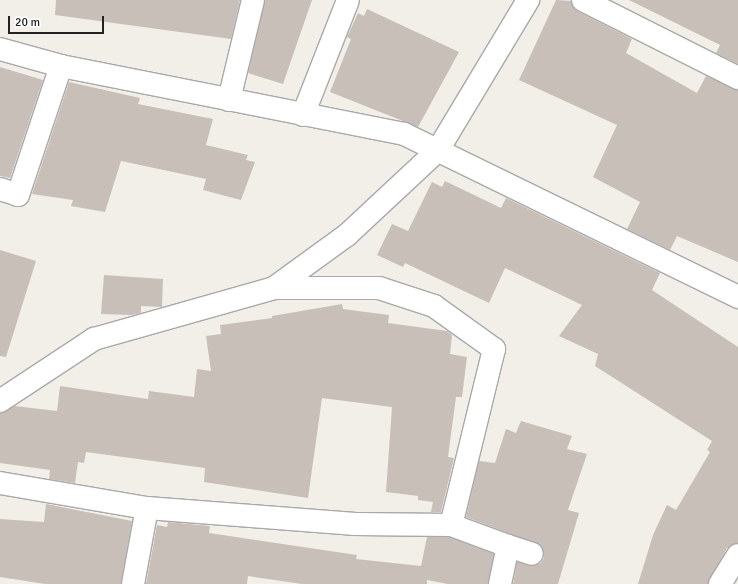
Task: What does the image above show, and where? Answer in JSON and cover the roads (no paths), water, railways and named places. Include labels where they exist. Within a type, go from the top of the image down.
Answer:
[{"type":"street","points":[[229,100],[254,0]]},
{"type":"street","points":[[303,115],[348,0]]},
{"type":"street","points":[[274,288],[347,235],[438,150],[528,0]]},
{"type":"street","points":[[583,0],[738,78]]},
{"type":"street","points":[[0,49],[61,66],[404,134],[738,297]]},
{"type":"street","points":[[0,188],[18,195],[61,66]]},
{"type":"street","points":[[0,401],[94,339],[274,288],[379,288],[434,306],[494,349],[451,525]]},
{"type":"street","points":[[0,483],[147,508],[354,524],[451,525],[532,554]]},
{"type":"street","points":[[133,584],[147,508]]},
{"type":"street","points":[[500,584],[508,546]]},
{"type":"street","points":[[720,584],[738,555]]}]
